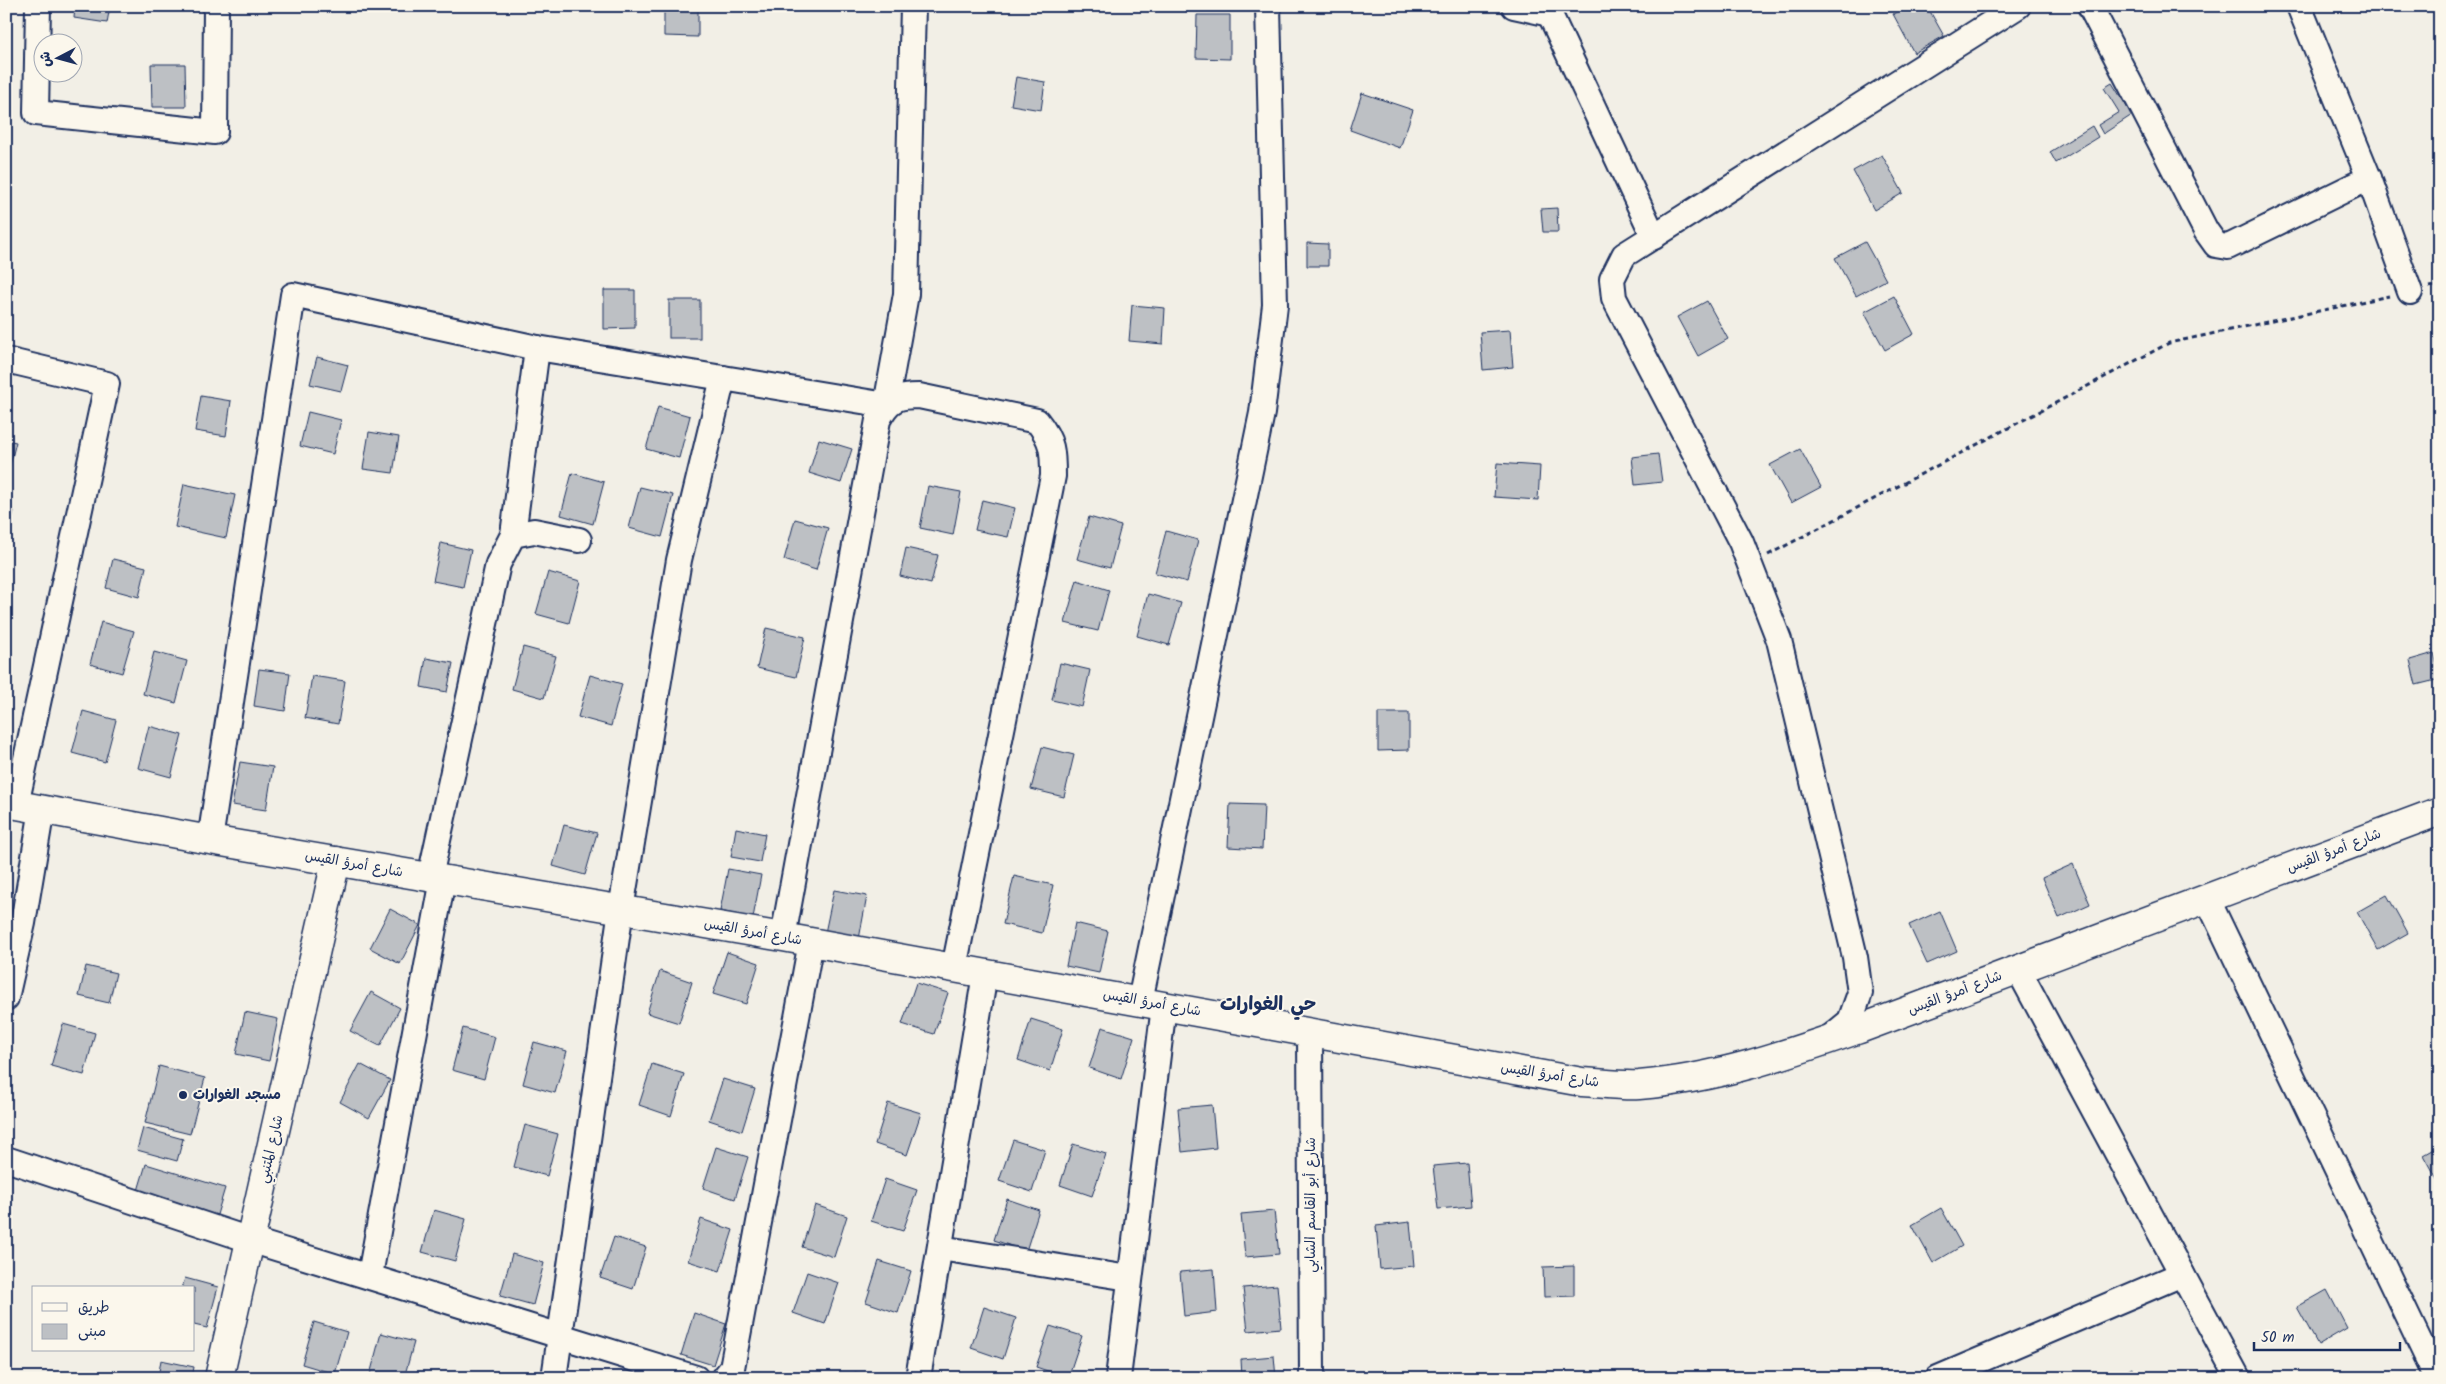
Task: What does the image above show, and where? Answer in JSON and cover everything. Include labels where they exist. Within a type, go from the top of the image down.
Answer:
[{"type":"street","points":[[38,6],[36,113],[215,132],[216,6]]},
{"type":"street","points":[[783,937],[878,420],[886,405],[906,294],[913,6]]},
{"type":"street","points":[[1118,1378],[1129,1278],[1152,1003],[1262,413],[1275,305],[1268,6]]},
{"type":"street","points":[[1514,6],[1548,10],[1654,237]]},
{"type":"street","points":[[1827,1040],[1850,1021],[1860,993],[1855,957],[1779,640],[1740,542],[1614,298],[1612,279],[1624,255],[2018,6]]},
{"type":"street","points":[[2090,6],[2206,231],[2216,245],[2228,247],[2369,178]]},
{"type":"street","points":[[2299,6],[2369,178],[2410,292]]},
{"type":"street","points":[[210,840],[293,295],[537,348],[886,405],[901,396],[920,396],[1037,421],[1047,434],[1053,451],[1053,476],[954,968]]},
{"type":"street","points":[[370,1275],[437,878],[498,564],[513,535],[537,348]]},
{"type":"street","points":[[6,360],[107,384],[21,806],[23,923],[6,998]]},
{"type":"street","points":[[554,1378],[621,909],[679,560],[723,378]]},
{"type":"street","points":[[513,535],[534,531],[579,540]]},
{"type":"street","name":"شارع أمرؤ القيس","points":[[21,806],[783,937],[1582,1082],[1637,1085],[1692,1079],[1777,1057],[1827,1040],[2440,811]]},
{"type":"street","name":"شارع المتنبي","points":[[220,1378],[336,861]]},
{"type":"street","points":[[2207,898],[2437,1378]]},
{"type":"street","points":[[724,1378],[732,1368],[811,942]]},
{"type":"street","points":[[2018,969],[2238,1378]]},
{"type":"street","points":[[918,1378],[985,974]]},
{"type":"street","name":"شارع أبو القاسم الشابي","points":[[1310,1032],[1312,1378]]},
{"type":"street","points":[[6,1159],[250,1240],[370,1275],[696,1378]]},
{"type":"street","points":[[940,1248],[1129,1278]]},
{"type":"street","points":[[1938,1378],[2182,1274]]},
{"type":"path","points":[[1750,565],[2169,344],[2440,285]]},
{"type":"building","points":[[75,6],[110,6],[107,23],[74,18]]},
{"type":"building","points":[[664,6],[698,6],[698,37],[664,36]]},
{"type":"building","points":[[1908,6],[1927,6],[1944,36],[1914,53],[1893,14]]},
{"type":"building","points":[[1197,15],[1230,15],[1230,59],[1196,58]]},
{"type":"building","points":[[151,64],[185,64],[186,107],[152,107]]},
{"type":"building","points":[[1016,77],[1045,82],[1041,110],[1011,105]]},
{"type":"building","points":[[2112,83],[2132,115],[2103,134],[2098,125],[2119,112],[2104,88]]},
{"type":"building","points":[[1362,93],[1413,110],[1400,148],[1350,130]]},
{"type":"building","points":[[2092,126],[2098,137],[2056,163],[2050,152]]},
{"type":"building","points":[[1882,155],[1903,193],[1874,210],[1853,171]]},
{"type":"building","points":[[1557,208],[1558,232],[1543,232],[1541,209]]},
{"type":"building","points":[[1865,242],[1886,280],[1856,296],[1835,258]]},
{"type":"building","points":[[1307,243],[1328,244],[1328,266],[1307,266]]},
{"type":"building","points":[[604,290],[635,290],[635,328],[604,329]]},
{"type":"building","points":[[1894,296],[1914,334],[1885,350],[1864,312]]},
{"type":"building","points":[[669,300],[700,300],[700,338],[669,338]]},
{"type":"building","points":[[1707,301],[1728,339],[1698,356],[1677,317]]},
{"type":"building","points":[[1132,305],[1165,308],[1163,344],[1129,341]]},
{"type":"building","points":[[1510,330],[1513,367],[1483,370],[1480,332]]},
{"type":"building","points":[[317,357],[348,365],[341,391],[310,384]]},
{"type":"building","points":[[201,396],[231,401],[226,436],[195,431]]},
{"type":"building","points":[[658,407],[690,416],[679,458],[646,449]]},
{"type":"building","points":[[308,412],[341,420],[333,454],[300,446]]},
{"type":"building","points":[[369,432],[399,437],[393,473],[363,469]]},
{"type":"building","points":[[819,439],[852,449],[841,483],[809,473]]},
{"type":"building","points":[[6,440],[16,442],[6,481]]},
{"type":"building","points":[[1800,449],[1821,487],[1791,503],[1770,465]]},
{"type":"building","points":[[1658,454],[1662,482],[1635,485],[1632,457]]},
{"type":"building","points":[[1497,463],[1540,466],[1538,500],[1494,497]]},
{"type":"building","points":[[572,473],[604,482],[593,524],[561,515]]},
{"type":"building","points":[[184,484],[235,495],[226,538],[175,527]]},
{"type":"building","points":[[928,486],[961,492],[953,535],[920,528]]},
{"type":"building","points":[[640,487],[673,495],[662,537],[629,528]]},
{"type":"building","points":[[982,500],[1015,508],[1008,537],[975,530]]},
{"type":"building","points":[[6,510],[14,511],[8,537],[6,536]]},
{"type":"building","points":[[1089,517],[1121,526],[1110,568],[1077,559]]},
{"type":"building","points":[[795,519],[828,528],[816,570],[784,560]]},
{"type":"building","points":[[1166,531],[1198,540],[1187,582],[1155,573]]},
{"type":"building","points":[[441,543],[471,550],[463,587],[433,581]]},
{"type":"building","points":[[906,548],[938,555],[931,584],[900,576]]},
{"type":"building","points":[[113,559],[146,567],[139,597],[106,588]]},
{"type":"building","points":[[548,572],[580,581],[569,623],[536,614]]},
{"type":"building","points":[[1077,580],[1109,590],[1098,631],[1065,623]]},
{"type":"building","points":[[1148,594],[1181,603],[1169,645],[1137,636]]},
{"type":"building","points":[[101,622],[134,631],[122,673],[90,664]]},
{"type":"building","points":[[766,628],[805,637],[796,677],[757,668]]},
{"type":"building","points":[[523,647],[556,656],[544,698],[512,689]]},
{"type":"building","points":[[154,652],[187,661],[176,703],[143,694]]},
{"type":"building","points":[[2434,653],[2440,679],[2416,685],[2410,660]]},
{"type":"building","points":[[426,658],[453,663],[447,692],[421,687]]},
{"type":"building","points":[[1060,663],[1090,670],[1082,707],[1052,700]]},
{"type":"building","points":[[259,669],[290,673],[285,711],[254,706]]},
{"type":"building","points":[[590,675],[622,684],[611,726],[578,717]]},
{"type":"building","points":[[312,676],[345,681],[338,724],[305,718]]},
{"type":"building","points":[[83,711],[116,720],[105,762],[72,753]]},
{"type":"building","points":[[1378,713],[1409,713],[1409,750],[1378,751]]},
{"type":"building","points":[[149,726],[182,735],[171,777],[138,768]]},
{"type":"building","points":[[1042,747],[1074,755],[1064,797],[1031,789]]},
{"type":"building","points":[[240,762],[273,767],[266,810],[232,805]]},
{"type":"building","points":[[1230,804],[1264,805],[1262,849],[1228,847]]},
{"type":"building","points":[[564,825],[597,833],[585,875],[553,866]]},
{"type":"building","points":[[736,828],[765,834],[760,862],[731,857]]},
{"type":"building","points":[[2073,864],[2090,904],[2059,918],[2042,878]]},
{"type":"building","points":[[728,869],[761,875],[753,918],[720,911]]},
{"type":"building","points":[[1014,876],[1053,885],[1042,933],[1003,924]]},
{"type":"building","points":[[834,890],[867,896],[859,939],[825,933]]},
{"type":"building","points":[[2387,895],[2408,933],[2378,950],[2357,912]]},
{"type":"building","points":[[390,909],[420,925],[400,964],[370,948]]},
{"type":"building","points":[[1940,911],[1957,951],[1927,964],[1909,925]]},
{"type":"building","points":[[1075,923],[1108,931],[1099,973],[1066,966]]},
{"type":"building","points":[[727,952],[759,963],[746,1004],[713,994]]},
{"type":"building","points":[[86,966],[116,973],[109,1003],[79,996]]},
{"type":"building","points":[[660,971],[692,982],[679,1023],[647,1013]]},
{"type":"building","points":[[916,983],[948,993],[934,1034],[902,1024]]},
{"type":"building","points":[[371,992],[400,1008],[380,1046],[350,1031]]},
{"type":"building","points":[[245,1012],[278,1019],[269,1061],[236,1054]]},
{"type":"building","points":[[1031,1019],[1063,1029],[1050,1071],[1018,1060]]},
{"type":"building","points":[[63,1024],[95,1033],[84,1075],[51,1066]]},
{"type":"building","points":[[1102,1027],[1134,1037],[1121,1079],[1089,1068]]},
{"type":"building","points":[[463,1028],[495,1037],[484,1079],[452,1070]]},
{"type":"building","points":[[534,1042],[567,1051],[555,1093],[523,1084]]},
{"type":"building","points":[[360,1064],[390,1080],[369,1118],[340,1102]]},
{"type":"building","points":[[652,1064],[684,1074],[671,1116],[639,1105]]},
{"type":"building","points":[[159,1066],[205,1078],[190,1134],[145,1123]]},
{"type":"building","points":[[723,1079],[755,1089],[742,1131],[709,1120]]},
{"type":"building","points":[[888,1103],[921,1113],[907,1155],[875,1144]]},
{"type":"building","points":[[1212,1105],[1216,1148],[1182,1152],[1178,1108]]},
{"type":"building","points":[[525,1125],[558,1134],[547,1176],[514,1167]]},
{"type":"building","points":[[143,1128],[183,1139],[177,1161],[137,1150]]},
{"type":"building","points":[[1013,1140],[1045,1150],[1032,1192],[999,1181]]},
{"type":"building","points":[[1073,1144],[1106,1154],[1092,1196],[1060,1185]]},
{"type":"building","points":[[2440,1146],[2440,1184],[2424,1155]]},
{"type":"building","points":[[716,1147],[748,1157],[735,1199],[703,1188]]},
{"type":"building","points":[[1467,1163],[1471,1206],[1438,1209],[1433,1166]]},
{"type":"building","points":[[146,1164],[225,1188],[216,1218],[137,1194]]},
{"type":"building","points":[[885,1179],[917,1190],[903,1231],[871,1221]]},
{"type":"building","points":[[1007,1199],[1039,1210],[1026,1251],[994,1240]]},
{"type":"building","points":[[815,1205],[847,1216],[834,1257],[802,1247]]},
{"type":"building","points":[[1941,1208],[1962,1246],[1933,1263],[1912,1225]]},
{"type":"building","points":[[434,1210],[466,1219],[455,1261],[422,1252]]},
{"type":"building","points":[[1274,1211],[1279,1254],[1245,1257],[1241,1214]]},
{"type":"building","points":[[701,1219],[733,1230],[720,1271],[688,1261]]},
{"type":"building","points":[[1410,1222],[1414,1266],[1380,1269],[1376,1226]]},
{"type":"building","points":[[614,1237],[646,1247],[633,1289],[600,1278]]},
{"type":"building","points":[[512,1254],[544,1263],[533,1305],[500,1296]]},
{"type":"building","points":[[879,1261],[911,1271],[898,1313],[866,1302]]},
{"type":"building","points":[[1574,1266],[1574,1296],[1544,1297],[1543,1267]]},
{"type":"building","points":[[1214,1269],[1217,1312],[1184,1316],[1180,1272]]},
{"type":"building","points":[[807,1272],[839,1283],[825,1324],[793,1313]]},
{"type":"building","points":[[185,1278],[218,1287],[207,1328],[195,1325],[195,1286],[183,1286]]},
{"type":"building","points":[[1277,1285],[1281,1328],[1248,1331],[1243,1288]]},
{"type":"building","points":[[2327,1290],[2347,1328],[2318,1345],[2297,1307]]},
{"type":"building","points":[[984,1307],[1016,1318],[1003,1359],[971,1348]]},
{"type":"building","points":[[694,1313],[726,1324],[713,1365],[681,1355]]},
{"type":"building","points":[[314,1322],[347,1332],[335,1374],[302,1364]]},
{"type":"building","points":[[1050,1326],[1082,1336],[1068,1378],[1036,1367]]},
{"type":"building","points":[[381,1333],[414,1342],[404,1378],[379,1378],[370,1375]]},
{"type":"building","points":[[1274,1356],[1276,1378],[1242,1378],[1241,1359]]},
{"type":"building","points":[[161,1360],[194,1367],[192,1378],[158,1378]]},
{"type":"building","points":[[2132,1368],[2137,1378],[2114,1378]]},
{"type":"building","points":[[1463,1371],[1464,1378],[1430,1378],[1430,1374]]},
{"type":"building","points":[[855,1372],[872,1378],[853,1378]]},
{"type":"place","name":"مسجد الغوارات","points":[[183,1095]]},
{"type":"district","name":"حي الغوارات","points":[[1268,1005]]}]
